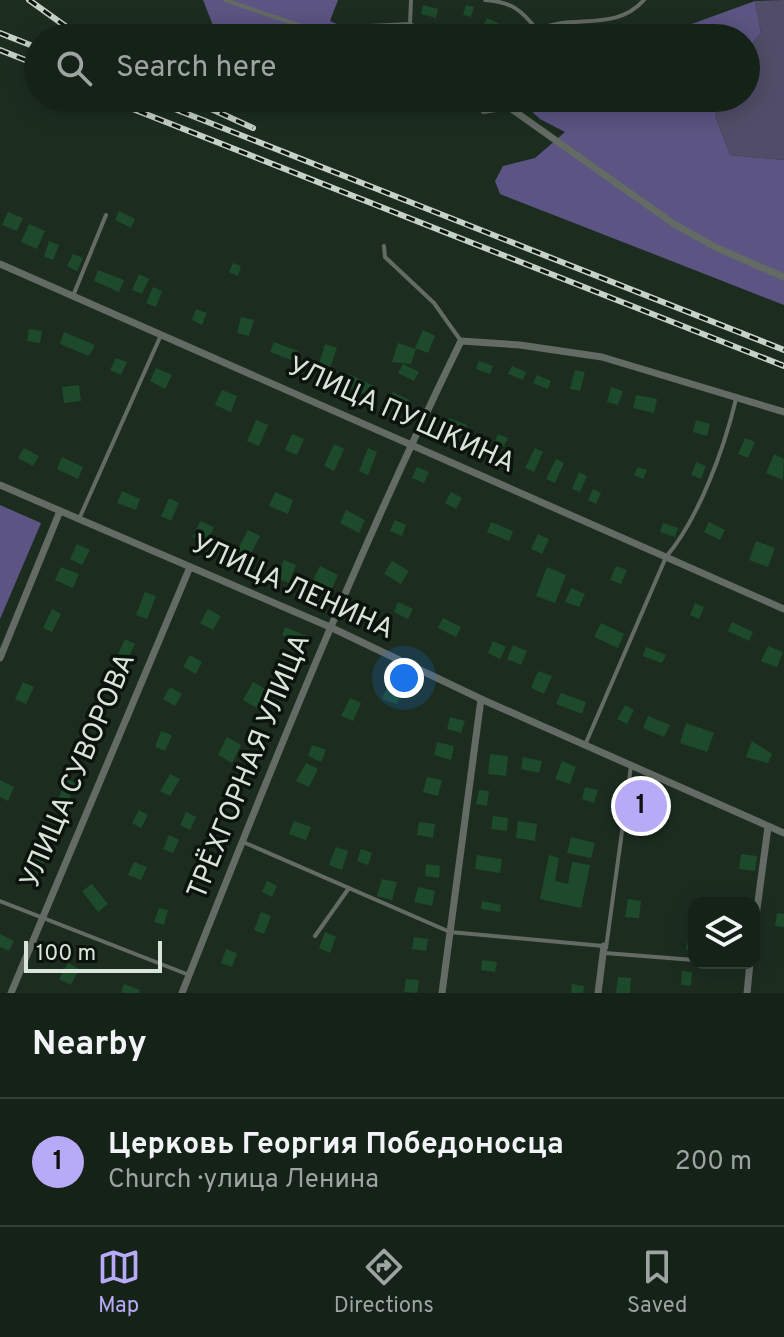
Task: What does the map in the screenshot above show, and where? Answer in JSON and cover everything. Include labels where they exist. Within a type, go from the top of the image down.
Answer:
[{"type":"street","points":[[516,112],[674,224],[717,248],[784,277]]},
{"type":"street","name":"УЛИЦА ПУШКИНА","points":[[0,264],[784,609]]},
{"type":"street","points":[[461,341],[520,345],[602,357],[784,412]]},
{"type":"street","name":"ТРЁХГОРНАЯ УЛИЦА","points":[[182,993],[330,627],[411,443],[461,341]]},
{"type":"street","name":"УЛИЦА ЛЕНИНА","points":[[0,485],[330,627],[481,699],[784,833]]},
{"type":"street","points":[[0,658],[60,511]]},
{"type":"street","name":"УЛИЦА СУВОРОВА","points":[[11,993],[190,567]]},
{"type":"street","points":[[442,993],[481,699]]},
{"type":"street","points":[[759,897],[768,827]]},
{"type":"street","points":[[598,993],[605,950]]},
{"type":"street","points":[[747,993],[749,969]]},
{"type":"lane","points":[[225,0],[295,24]]},
{"type":"lane","points":[[410,24],[411,0]]},
{"type":"lane","points":[[485,0],[506,2],[522,11],[532,24]]},
{"type":"lane","points":[[550,24],[614,20],[644,0]]},
{"type":"lane","points":[[73,296],[106,215]]},
{"type":"lane","points":[[384,246],[385,257],[434,303],[461,341]]},
{"type":"lane","points":[[79,519],[161,335]]},
{"type":"lane","points":[[585,745],[666,557],[681,540],[727,435],[736,396]]},
{"type":"lane","points":[[605,950],[631,765]]},
{"type":"lane","points":[[243,842],[450,932],[688,959]]},
{"type":"lane","points":[[315,936],[349,888]]},
{"type":"lane","points":[[0,901],[189,975]]},
{"type":"shaded area","points":[[203,0],[338,0],[330,21],[337,24],[212,24]]},
{"type":"shaded area","points":[[784,0],[784,160],[730,155],[715,115],[716,112],[760,112],[761,33],[755,1]]},
{"type":"shaded area","points":[[755,1],[759,24],[692,24]]},
{"type":"shaded area","points":[[532,112],[716,112],[730,155],[784,160],[784,305],[500,194],[495,181],[503,166],[535,158],[565,132]]},
{"type":"shaded area","points":[[0,505],[41,523],[0,619]]},
{"type":"building","points":[[423,5],[438,9],[436,18],[421,14]]},
{"type":"building","points":[[466,5],[474,7],[471,17],[463,15]]},
{"type":"building","points":[[487,18],[500,24],[484,24]]},
{"type":"building","points":[[119,211],[135,219],[131,228],[115,220]]},
{"type":"building","points":[[8,212],[23,218],[17,231],[2,225]]},
{"type":"building","points":[[29,224],[45,231],[37,249],[21,242]]},
{"type":"building","points":[[49,241],[59,245],[53,260],[44,257]]},
{"type":"building","points":[[73,254],[83,258],[77,271],[67,266]]},
{"type":"building","points":[[233,263],[241,266],[238,276],[229,272]]},
{"type":"building","points":[[98,270],[124,280],[119,292],[94,281]]},
{"type":"building","points":[[139,274],[149,279],[142,294],[132,290]]},
{"type":"building","points":[[153,287],[162,291],[156,307],[146,303]]},
{"type":"building","points":[[196,309],[207,313],[202,325],[192,320]]},
{"type":"building","points":[[241,317],[254,320],[249,336],[237,333]]},
{"type":"building","points":[[29,329],[42,331],[40,343],[27,341]]},
{"type":"building","points":[[423,330],[435,336],[428,353],[415,348]]},
{"type":"building","points":[[64,332],[95,345],[89,356],[60,344]]},
{"type":"building","points":[[274,342],[298,351],[294,361],[270,352]]},
{"type":"building","points":[[398,343],[416,349],[411,364],[392,362]]},
{"type":"building","points":[[325,344],[337,348],[329,371],[318,367]]},
{"type":"building","points":[[116,358],[127,362],[121,375],[110,370]]},
{"type":"building","points":[[479,361],[493,366],[490,374],[476,369]]},
{"type":"building","points":[[403,364],[419,372],[414,381],[398,373]]},
{"type":"building","points":[[512,366],[526,372],[523,380],[508,374]]},
{"type":"building","points":[[156,368],[172,375],[165,389],[150,381]]},
{"type":"building","points":[[575,370],[585,372],[580,391],[570,389]]},
{"type":"building","points":[[349,374],[374,386],[369,397],[343,385]]},
{"type":"building","points":[[537,375],[551,381],[548,389],[533,383]]},
{"type":"building","points":[[79,385],[81,401],[64,403],[62,387]]},
{"type":"building","points":[[611,387],[623,391],[618,405],[607,402]]},
{"type":"building","points":[[222,390],[237,396],[231,412],[215,405]]},
{"type":"building","points":[[393,392],[409,400],[404,410],[388,403]]},
{"type":"building","points":[[636,395],[657,399],[654,413],[633,408]]},
{"type":"building","points":[[449,418],[467,425],[464,433],[446,425]]},
{"type":"building","points":[[256,420],[268,425],[259,446],[247,441]]},
{"type":"building","points":[[696,420],[710,424],[707,436],[693,432]]},
{"type":"building","points":[[292,434],[304,439],[297,455],[285,450]]},
{"type":"building","points":[[498,434],[508,438],[504,446],[495,441]]},
{"type":"building","points":[[480,438],[490,443],[483,459],[473,455]]},
{"type":"building","points":[[745,438],[755,442],[748,458],[738,454]]},
{"type":"building","points":[[334,444],[344,449],[334,471],[324,466]]},
{"type":"building","points":[[24,448],[39,456],[33,466],[18,458]]},
{"type":"building","points":[[368,448],[377,452],[368,475],[359,471]]},
{"type":"building","points":[[535,448],[543,452],[534,472],[525,468]]},
{"type":"building","points":[[774,454],[784,459],[783,480],[766,473]]},
{"type":"building","points":[[62,457],[83,467],[78,479],[57,469]]},
{"type":"building","points":[[556,459],[564,463],[555,483],[546,479]]},
{"type":"building","points":[[696,462],[706,466],[701,479],[691,475]]},
{"type":"building","points":[[417,467],[429,472],[424,483],[412,478]]},
{"type":"building","points":[[638,467],[647,470],[643,479],[634,475]]},
{"type":"building","points":[[579,472],[587,476],[580,492],[572,489]]},
{"type":"building","points":[[593,489],[601,493],[596,504],[588,500]]},
{"type":"building","points":[[122,491],[140,499],[136,510],[117,503]]},
{"type":"building","points":[[275,492],[293,500],[288,514],[269,506]]},
{"type":"building","points":[[451,492],[462,498],[456,509],[445,503]]},
{"type":"building","points":[[169,498],[179,503],[171,521],[161,516]]},
{"type":"building","points":[[346,510],[365,520],[359,533],[340,523]]},
{"type":"building","points":[[395,520],[406,525],[402,536],[390,531]]},
{"type":"building","points":[[200,521],[214,527],[207,543],[193,537]]},
{"type":"building","points":[[491,522],[513,531],[509,541],[487,532]]},
{"type":"building","points":[[709,522],[725,530],[720,540],[704,532]]},
{"type":"building","points":[[663,523],[678,528],[675,537],[660,532]]},
{"type":"building","points":[[248,530],[260,536],[248,559],[236,553]]},
{"type":"building","points":[[538,534],[549,539],[542,554],[531,549]]},
{"type":"building","points":[[756,541],[775,548],[768,567],[749,560]]},
{"type":"building","points":[[77,544],[90,550],[82,565],[70,559]]},
{"type":"building","points":[[284,560],[296,565],[289,583],[277,578]]},
{"type":"building","points":[[392,561],[409,571],[401,584],[384,574]]},
{"type":"building","points":[[320,566],[338,575],[330,593],[311,584]]},
{"type":"building","points":[[616,566],[627,570],[621,584],[610,580]]},
{"type":"building","points":[[61,567],[79,574],[73,588],[55,580]]},
{"type":"building","points":[[547,567],[566,575],[555,603],[536,596]]},
{"type":"building","points":[[571,588],[585,594],[579,607],[565,602]]},
{"type":"building","points":[[145,592],[156,596],[147,619],[136,615]]},
{"type":"building","points":[[398,602],[413,609],[408,619],[394,612]]},
{"type":"building","points":[[695,603],[704,607],[699,619],[690,615]]},
{"type":"building","points":[[52,609],[61,614],[52,632],[43,628]]},
{"type":"building","points":[[208,609],[221,616],[213,630],[200,623]]},
{"type":"building","points":[[443,618],[461,627],[456,637],[438,628]]},
{"type":"building","points":[[732,622],[753,632],[749,641],[728,631]]},
{"type":"building","points":[[601,623],[624,634],[618,648],[594,637]]},
{"type":"building","points":[[285,627],[309,637],[306,645],[282,635]]},
{"type":"building","points":[[125,639],[135,644],[124,667],[114,663]]},
{"type":"building","points":[[493,641],[506,647],[500,659],[488,653]]},
{"type":"building","points":[[513,645],[527,651],[521,665],[507,659]]},
{"type":"building","points":[[768,646],[783,652],[777,667],[761,661]]},
{"type":"building","points":[[646,647],[666,655],[662,663],[643,656]]},
{"type":"building","points":[[190,655],[202,662],[196,674],[183,667]]},
{"type":"building","points":[[538,671],[552,676],[544,694],[531,688]]},
{"type":"building","points":[[23,682],[34,687],[26,704],[15,699]]},
{"type":"building","points":[[253,682],[267,690],[257,708],[243,700]]},
{"type":"building","points":[[170,687],[182,694],[175,706],[163,699]]},
{"type":"building","points":[[387,687],[401,692],[397,704],[382,699]]},
{"type":"building","points":[[561,693],[586,702],[582,714],[556,704]]},
{"type":"building","points":[[350,698],[361,703],[353,721],[341,716]]},
{"type":"building","points":[[625,705],[634,710],[627,724],[617,719]]},
{"type":"building","points":[[92,714],[105,721],[98,734],[85,726]]},
{"type":"building","points":[[648,716],[670,725],[664,737],[643,728]]},
{"type":"building","points":[[450,717],[465,721],[461,733],[447,729]]},
{"type":"building","points":[[686,723],[714,733],[707,752],[680,743]]},
{"type":"building","points":[[161,731],[172,735],[165,751],[155,747]]},
{"type":"building","points":[[227,737],[241,745],[232,763],[218,755]]},
{"type":"building","points":[[752,741],[772,754],[768,763],[746,757]]},
{"type":"building","points":[[437,742],[454,746],[451,760],[434,755]]},
{"type":"building","points":[[312,745],[326,750],[321,762],[308,756]]},
{"type":"building","points":[[490,754],[508,756],[506,776],[488,774]]},
{"type":"building","points":[[523,757],[542,761],[539,773],[521,769]]},
{"type":"building","points":[[562,761],[576,767],[570,784],[555,779]]},
{"type":"building","points":[[306,763],[318,769],[309,787],[296,781]]},
{"type":"building","points":[[170,774],[180,779],[170,796],[160,791]]},
{"type":"building","points":[[427,777],[442,780],[438,796],[423,792]]},
{"type":"building","points":[[66,779],[76,783],[66,806],[57,802]]},
{"type":"building","points":[[0,780],[14,787],[8,801],[0,797]]},
{"type":"building","points":[[585,787],[598,790],[594,803],[582,799]]},
{"type":"building","points":[[479,790],[489,791],[487,806],[476,804]]},
{"type":"building","points":[[635,798],[649,801],[647,813],[632,810]]},
{"type":"building","points":[[139,810],[148,815],[141,828],[132,823]]},
{"type":"building","points":[[186,812],[196,817],[190,830],[180,825]]},
{"type":"building","points":[[493,816],[508,818],[507,831],[491,829]]},
{"type":"building","points":[[294,821],[311,827],[306,840],[289,834]]},
{"type":"building","points":[[518,821],[537,824],[535,841],[516,838]]},
{"type":"building","points":[[419,822],[435,824],[433,838],[417,835]]},
{"type":"building","points":[[169,835],[179,840],[173,853],[163,849]]},
{"type":"building","points":[[571,837],[595,843],[591,858],[567,853]]},
{"type":"building","points":[[336,847],[348,851],[342,870],[329,865]]},
{"type":"building","points":[[361,849],[372,853],[368,865],[357,861]]},
{"type":"building","points":[[34,852],[46,857],[37,878],[25,873]]},
{"type":"building","points":[[741,854],[757,856],[755,871],[739,869]]},
{"type":"building","points":[[477,855],[502,859],[500,873],[475,869]]},
{"type":"building","points":[[549,855],[559,858],[555,881],[568,884],[572,862],[590,865],[581,908],[540,899]]},
{"type":"building","points":[[134,862],[147,867],[141,880],[128,875]]},
{"type":"building","points":[[426,864],[440,866],[439,878],[425,876]]},
{"type":"building","points":[[382,879],[397,882],[392,900],[377,896]]},
{"type":"building","points":[[267,881],[277,886],[272,897],[262,892]]},
{"type":"building","points":[[92,884],[108,904],[98,912],[82,891]]},
{"type":"building","points":[[418,887],[435,891],[432,906],[414,902]]},
{"type":"building","points":[[628,899],[641,901],[639,918],[625,917]]},
{"type":"building","points":[[482,901],[501,905],[500,912],[481,909]]},
{"type":"building","points":[[159,908],[168,910],[164,925],[154,922]]},
{"type":"building","points":[[261,912],[271,916],[264,934],[254,930]]},
{"type":"building","points":[[777,913],[784,914],[784,927],[775,926]]},
{"type":"building","points":[[325,932],[336,937],[330,953],[319,948]]},
{"type":"building","points":[[0,934],[14,941],[9,951],[0,947]]},
{"type":"building","points":[[414,937],[428,939],[426,951],[412,949]]},
{"type":"building","points":[[226,949],[237,953],[232,967],[221,963]]},
{"type":"building","points":[[482,960],[497,962],[495,972],[481,970]]},
{"type":"building","points":[[68,963],[79,969],[71,985],[59,979]]},
{"type":"building","points":[[682,971],[692,972],[691,986],[681,985]]},
{"type":"building","points":[[618,977],[631,978],[630,993],[616,993]]},
{"type":"building","points":[[406,979],[419,980],[417,993],[404,992]]},
{"type":"building","points":[[124,984],[140,990],[139,993],[121,993]]},
{"type":"building","points":[[572,984],[584,986],[583,993],[571,993]]},
{"type":"railway","points":[[29,0],[62,24]]},
{"type":"railway","points":[[0,33],[24,42]]},
{"type":"railway","points":[[0,50],[24,59]]},
{"type":"railway","points":[[140,112],[784,366]]},
{"type":"railway","points":[[182,112],[784,350]]},
{"type":"railway","points":[[218,112],[253,128]]},
{"type":"place","name":"Церковь Георгия Победоносца","points":[[641,806]]}]
